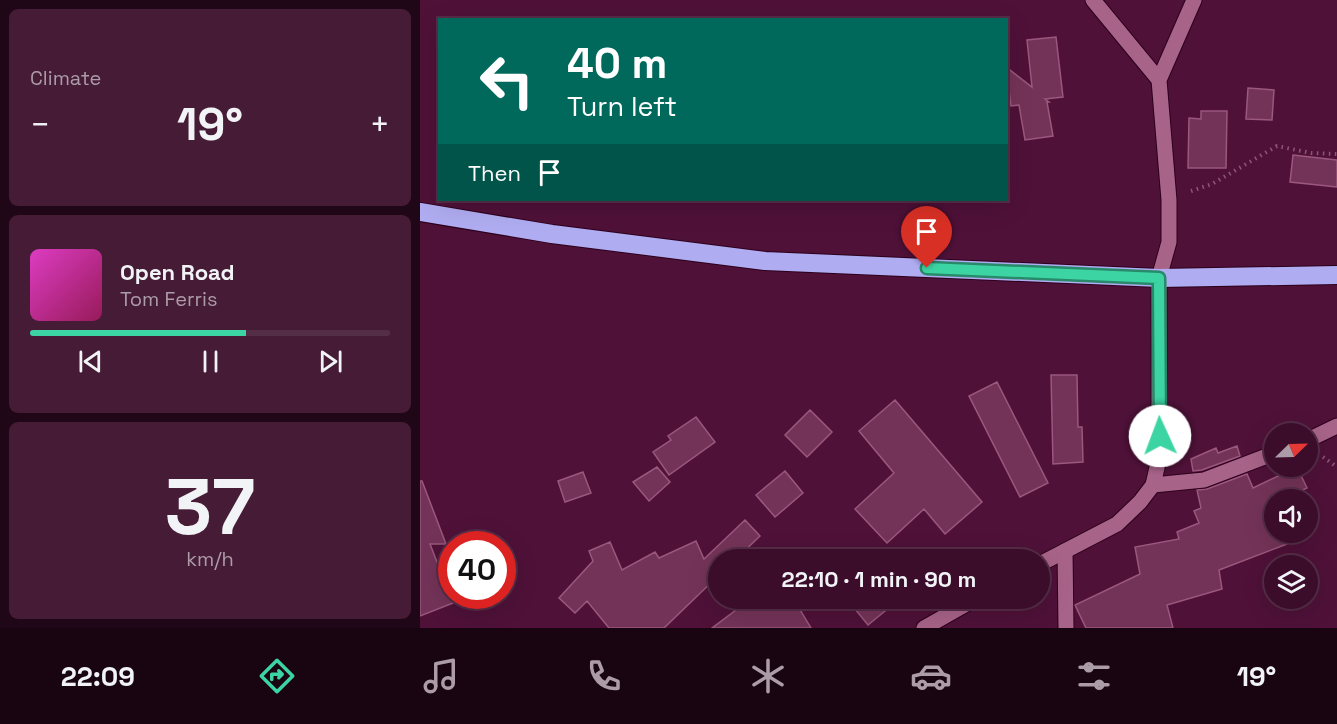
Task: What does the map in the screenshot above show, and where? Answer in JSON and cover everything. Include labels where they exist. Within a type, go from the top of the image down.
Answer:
[{"type":"highway","points":[[420,212],[552,234],[765,261],[1159,278],[1337,275]]},
{"type":"street","points":[[1093,0],[1159,80]]},
{"type":"street","points":[[1050,558],[1117,524],[1140,502],[1153,485],[1161,450],[1159,278],[1168,242],[1169,200],[1159,80],[1194,0]]},
{"type":"street","points":[[1318,435],[1337,426]]},
{"type":"street","points":[[1153,485],[1204,480],[1264,457]]},
{"type":"street","points":[[1065,550],[1066,628]]},
{"type":"street","points":[[924,628],[958,609]]},
{"type":"path","points":[[1169,200],[1212,184],[1277,146],[1311,153],[1337,154]]},
{"type":"building","points":[[1056,37],[1063,97],[1045,99],[1049,102],[1047,102],[1053,136],[1025,140],[1019,105],[1011,106],[1008,69],[1032,87],[1027,40]]},
{"type":"building","points":[[1248,88],[1274,90],[1272,120],[1246,119]]},
{"type":"building","points":[[1201,111],[1227,111],[1226,168],[1188,168],[1189,118],[1201,119]]},
{"type":"building","points":[[1293,155],[1337,160],[1337,187],[1290,182]]},
{"type":"building","points":[[1051,375],[1077,375],[1078,427],[1082,427],[1083,462],[1053,464]]},
{"type":"building","points":[[997,382],[1048,483],[1020,497],[969,396]]},
{"type":"building","points":[[895,400],[982,502],[945,534],[924,509],[887,543],[855,509],[894,473],[859,431]]},
{"type":"building","points":[[810,410],[832,432],[807,457],[785,435]]},
{"type":"building","points":[[696,417],[715,442],[669,475],[653,452],[671,440],[668,436]]},
{"type":"building","points":[[1237,446],[1240,456],[1193,471],[1191,459],[1216,448],[1218,453]]},
{"type":"building","points":[[657,467],[670,482],[649,501],[633,482]]},
{"type":"building","points":[[785,471],[803,493],[775,517],[756,495]]},
{"type":"building","points":[[583,472],[591,493],[565,502],[558,481]]},
{"type":"building","points":[[1247,474],[1253,488],[1276,477],[1302,477],[1307,488],[1305,489],[1264,489],[1264,543],[1287,544],[1219,570],[1222,589],[1167,605],[1173,628],[1086,628],[1075,605],[1140,574],[1135,547],[1179,539],[1177,532],[1199,523],[1194,511],[1201,508],[1197,490],[1207,489]]},
{"type":"building","points":[[420,481],[422,481],[441,531],[438,531],[438,544],[430,544],[438,565],[438,609],[420,616]]},
{"type":"building","points":[[745,520],[760,536],[746,549],[715,549]]},
{"type":"building","points":[[696,541],[704,559],[708,555],[708,586],[664,628],[609,628],[587,601],[575,613],[559,598],[593,561],[589,551],[610,542],[622,570],[655,552],[659,558]]},
{"type":"building","points":[[737,609],[800,609],[811,628],[712,628]]},
{"type":"building","points":[[855,609],[888,609],[868,625]]},
{"type":"route","points":[[927,268],[1159,278],[1160,436]]}]
